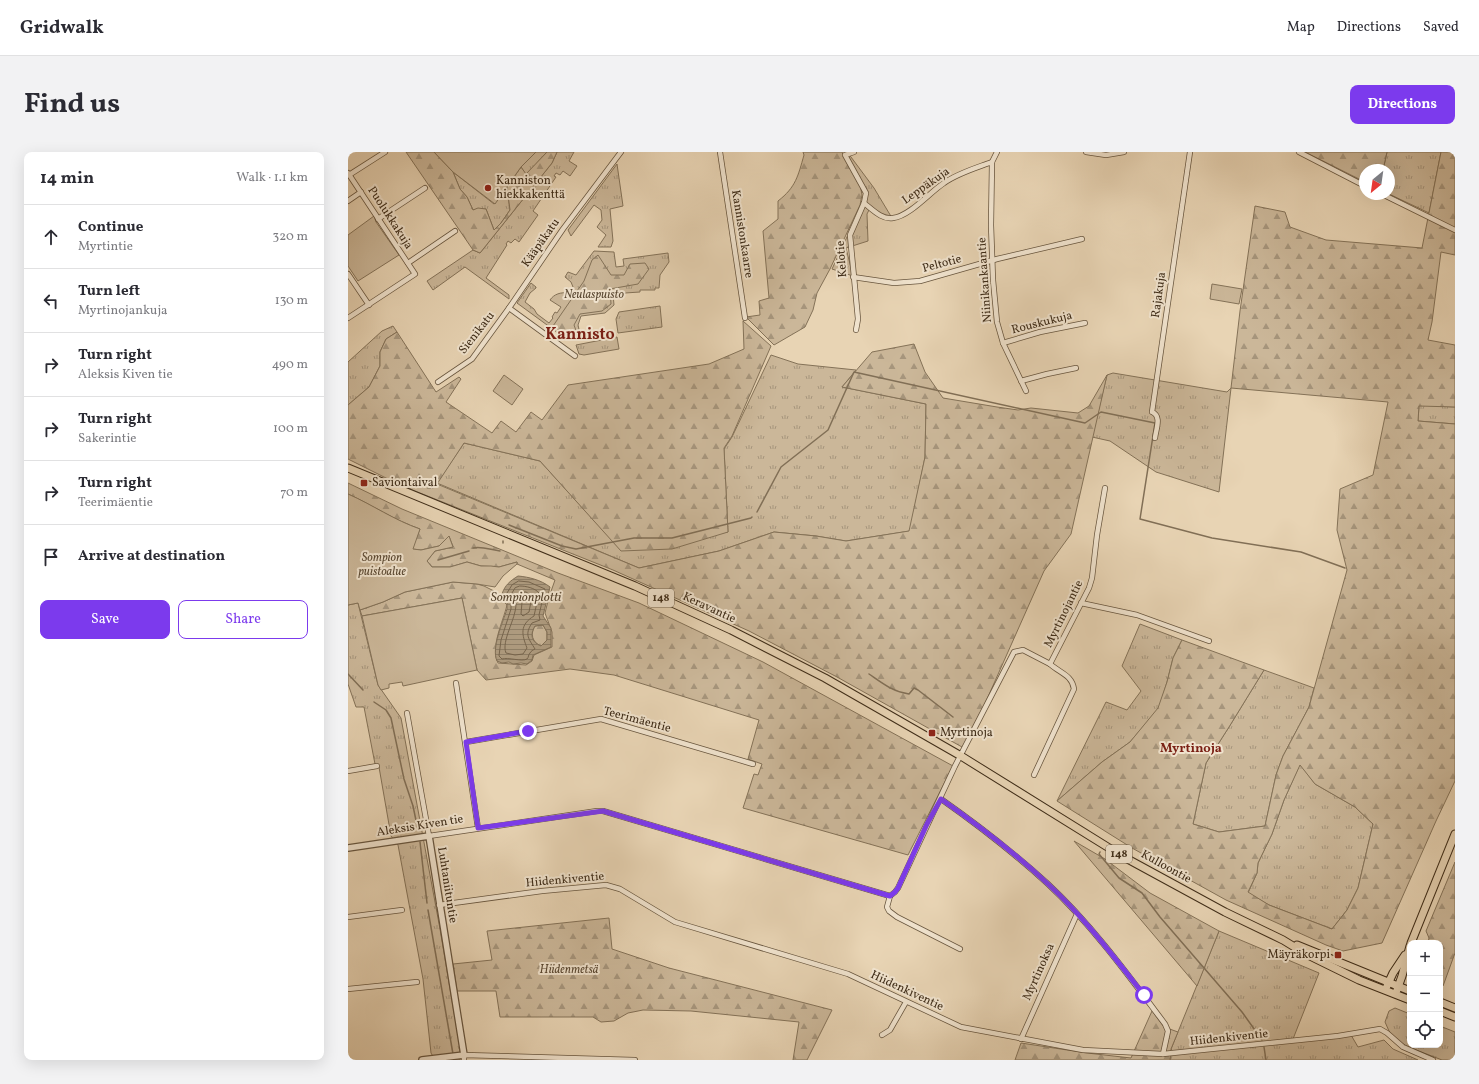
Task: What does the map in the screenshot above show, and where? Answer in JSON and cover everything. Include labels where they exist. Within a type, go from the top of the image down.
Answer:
[{"type":"main road","name":"Keravantie","points":[[348,468],[635,586],[731,630],[825,678],[962,756]]},
{"type":"main road","name":"Kulloontie","points":[[962,756],[1122,856],[1225,912],[1284,940],[1308,948],[1407,990]]},
{"type":"main road","points":[[1412,940],[1455,834]]},
{"type":"main road","name":"Kulloontie","points":[[1284,940],[1306,954],[1385,991],[1407,999]]},
{"type":"main road","points":[[1385,991],[1407,952]]},
{"type":"main road","points":[[1395,995],[1407,956]]},
{"type":"main road","points":[[1443,1003],[1455,1008]]},
{"type":"main road","points":[[1442,1012],[1455,1017]]},
{"type":"street","points":[[348,174],[385,152]]},
{"type":"street","name":"Kääpäkatu","points":[[509,308],[562,229],[621,152]]},
{"type":"street","name":"Kannistonkaarre","points":[[720,152],[745,318]]},
{"type":"street","points":[[854,152],[845,155],[866,193],[864,203]]},
{"type":"street","points":[[992,162],[997,152]]},
{"type":"street","points":[[1090,153],[1106,155],[1124,152]]},
{"type":"street","name":"Rajakuja","points":[[1155,438],[1158,418],[1156,414],[1152,412],[1190,152]]},
{"type":"street","points":[[1299,152],[1359,183]]},
{"type":"street","name":"Leppäkuja","points":[[864,203],[882,217],[893,218],[902,215],[944,183],[970,170],[992,162]]},
{"type":"street","name":"Niinikankaantie","points":[[992,162],[991,225],[997,322],[1003,343],[1026,391]]},
{"type":"street","name":"Puolukkakuja","points":[[348,174],[415,274],[369,305]]},
{"type":"street","points":[[378,219],[425,188]]},
{"type":"street","points":[[348,201],[361,192]]},
{"type":"street","points":[[1394,200],[1455,230]]},
{"type":"street","name":"Kelotie","points":[[856,330],[858,319],[850,235],[864,203]]},
{"type":"street","points":[[408,263],[455,231]]},
{"type":"street","name":"Peltotie","points":[[854,277],[894,283],[920,281],[993,260],[1082,239]]},
{"type":"street","points":[[348,274],[369,305],[348,318]]},
{"type":"street","points":[[509,308],[575,356]]},
{"type":"street","name":"Sienikatu","points":[[438,382],[472,359],[509,308]]},
{"type":"street","name":"Rouskukuja","points":[[1003,343],[1040,332],[1085,323]]},
{"type":"street","points":[[1021,381],[1076,368]]},
{"type":"street","name":"Myrtinojantie","points":[[962,756],[1014,652],[1023,650],[1050,664],[1089,588],[1092,578],[1105,488]]},
{"type":"street","points":[[1081,603],[1137,615],[1209,641]]},
{"type":"street","points":[[1034,775],[1074,689],[1073,681],[1050,664]]},
{"type":"street","points":[[456,683],[478,828]]},
{"type":"street","name":"Luhtaniituntie","points":[[407,713],[429,836],[464,1058]]},
{"type":"street","name":"Teerimäentie","points":[[466,742],[601,719],[753,764]]},
{"type":"street","points":[[960,949],[897,917],[889,911],[887,907],[890,896],[898,888],[927,824],[962,756]]},
{"type":"street","points":[[348,771],[377,766]]},
{"type":"street","points":[[941,799],[1006,849],[1048,885],[1077,914],[1165,1024],[1168,1031],[1163,1054]]},
{"type":"street","name":"Aleksis Kiven tie","points":[[348,848],[603,811],[890,896]]},
{"type":"street","name":"Hiidenkiventie","points":[[439,905],[594,885],[606,885],[620,888],[675,922],[848,974],[960,1027],[1083,1050],[1163,1054],[1338,1036],[1380,1029],[1387,1033],[1402,1047],[1433,1060]]},
{"type":"street","points":[[348,917],[402,910]]},
{"type":"street","name":"Myrtinoksa","points":[[1021,1039],[1077,914]]},
{"type":"street","points":[[348,989],[417,982]]},
{"type":"street","points":[[882,1036],[890,1030],[906,1002]]},
{"type":"street","points":[[422,1060],[453,1056],[464,1058],[635,1060]]},
{"type":"green space","points":[[406,152],[434,152],[453,172],[460,189],[467,197],[473,210],[478,208],[486,209],[494,230],[510,210],[507,187],[521,167],[526,174],[547,152],[557,152],[552,163],[480,253],[473,250]]},
{"type":"green space","name":"Kanniston hiekkakenttä","points":[[434,152],[536,152],[521,167],[495,204],[453,172]]},
{"type":"green space","points":[[536,152],[547,152],[526,175],[521,167]]},
{"type":"green space","points":[[557,152],[574,152],[569,161],[577,166],[570,176],[563,171],[560,175],[556,173],[554,176],[556,177],[533,211],[538,215],[519,242],[515,239],[511,243],[508,241],[486,278],[509,295],[509,299],[465,267],[433,290],[427,281],[473,250],[480,253],[552,163]]},
{"type":"green space","points":[[803,152],[842,152],[860,184],[862,195],[860,205],[817,293],[813,310],[805,327],[774,345],[746,317],[760,315],[759,301],[769,298],[763,231],[778,219],[778,201],[789,191],[796,181],[804,155]]},
{"type":"green space","points":[[844,152],[850,152],[848,153],[874,188],[892,218],[881,216],[869,210],[867,214],[868,241],[846,248],[853,276],[832,269],[860,209],[864,195],[863,185]]},
{"type":"green space","points":[[1305,152],[1387,152],[1384,164],[1359,164],[1359,179]]},
{"type":"green space","points":[[1387,152],[1441,152],[1429,213],[1395,197],[1395,164],[1384,164]]},
{"type":"green space","points":[[1441,152],[1455,152],[1455,255],[1441,252],[1432,322],[1428,340],[1455,345],[1455,407],[1419,406],[1418,421],[1455,424],[1455,781],[1382,943],[1343,951],[1326,945],[1226,900],[1132,848],[1057,801],[1102,762],[1130,742],[1158,708],[1173,658],[1182,640],[1264,670],[1206,763],[1193,824],[1219,832],[1265,826],[1276,775],[1283,756],[1309,707],[1347,570],[1337,530],[1340,489],[1373,475],[1388,402],[1231,388],[1255,206],[1285,212],[1290,227],[1326,240],[1422,248]],"holes":[[[1300,765],[1315,784],[1355,807],[1373,824],[1358,888],[1347,910],[1332,929],[1269,905],[1248,892],[1257,873],[1258,863],[1272,834],[1284,800]]]},
{"type":"green space","points":[[617,164],[623,206],[610,209],[613,241],[611,247],[598,247],[606,235],[597,227],[602,220],[601,210],[594,205],[571,236],[568,230]]},
{"type":"green space","points":[[453,172],[494,204],[507,187],[510,210],[494,230],[486,209],[473,210],[467,197],[460,189]]},
{"type":"green space","points":[[374,216],[376,222],[399,255],[358,281],[348,266],[348,235]]},
{"type":"green space","points":[[594,251],[614,252],[616,267],[624,266],[623,259],[668,253],[669,262],[660,275],[659,288],[655,288],[655,290],[640,290],[640,292],[625,293],[620,295],[619,293],[613,294],[614,305],[605,313],[581,316],[578,325],[581,338],[569,338],[558,333],[517,303],[531,283],[536,288],[530,293],[525,302],[549,323],[555,312],[557,313],[561,307],[550,300],[558,294],[568,293],[573,287],[571,282],[565,277],[568,272],[576,275]]},
{"type":"green space","name":"Neulaspuisto","points":[[598,255],[611,275],[624,275],[630,264],[645,263],[649,269],[638,284],[610,289],[611,304],[602,311],[580,314],[574,325],[578,336],[567,335],[553,326],[584,281],[592,260]]},
{"type":"green space","points":[[1212,284],[1242,289],[1239,304],[1210,299]]},
{"type":"green space","points":[[660,306],[662,327],[618,333],[616,319],[619,312]]},
{"type":"green space","points":[[743,321],[771,346],[732,436],[724,448],[728,532],[672,549],[621,551],[540,461],[464,443],[437,484],[639,568],[719,551],[774,532],[816,536],[846,541],[909,531],[925,457],[926,404],[842,387],[872,352],[914,344],[925,372],[943,398],[1018,410],[1031,408],[1078,413],[1089,406],[1107,375],[1071,534],[1044,571],[967,744],[962,747],[837,677],[749,631],[613,570],[400,485],[348,459],[348,405],[369,387],[380,366],[380,352],[386,339],[397,332],[436,392],[459,377],[461,379],[446,402],[492,433],[501,421],[516,432],[531,412],[542,420],[568,385],[709,364],[744,349]]},
{"type":"green space","points":[[393,326],[397,332],[386,339],[380,352],[380,366],[369,387],[348,405],[348,362],[382,331]]},
{"type":"green space","points":[[617,337],[619,349],[584,355],[579,354],[576,345]]},
{"type":"green space","points":[[771,355],[798,364],[856,370],[842,387],[926,404],[925,457],[910,531],[846,541],[816,536],[774,532],[719,551],[639,568],[437,483],[464,443],[540,461],[621,550],[728,532],[724,449],[732,437]]},
{"type":"green space","points":[[1113,373],[1227,392],[1231,388],[1219,492],[1156,472],[1110,441],[1092,437],[1107,375]]},
{"type":"green space","points":[[504,375],[523,389],[512,405],[493,391]]},
{"type":"green space","points":[[1419,405],[1455,407],[1455,424],[1418,421]]},
{"type":"green space","points":[[348,483],[402,509],[558,573],[639,603],[763,662],[953,766],[908,855],[743,808],[754,774],[758,775],[762,764],[748,759],[759,720],[614,675],[570,669],[486,680],[477,670],[462,598],[362,616],[360,610],[405,592],[453,582],[484,586],[494,591],[507,605],[496,642],[495,650],[498,663],[526,665],[532,661],[534,655],[552,647],[552,632],[545,613],[555,580],[517,564],[517,562],[499,567],[481,566],[467,562],[450,567],[432,567],[427,561],[435,551],[453,547],[449,536],[439,546],[421,550],[412,549],[420,529],[348,494]]},
{"type":"green space","name":"Sompion puistoalue","points":[[348,494],[420,529],[413,549],[421,550],[439,546],[449,536],[453,547],[435,551],[427,561],[432,567],[450,567],[467,562],[481,566],[499,567],[517,562],[517,564],[503,576],[495,587],[453,582],[405,592],[360,610],[358,603],[348,605]]},
{"type":"green space","points":[[462,598],[477,670],[403,686],[402,682],[389,684],[389,688],[381,690],[378,685],[362,616]]},
{"type":"green space","points":[[358,603],[378,685],[401,718],[440,929],[460,1048],[460,1060],[435,1060],[431,1053],[423,979],[398,845],[391,836],[379,767],[375,764],[364,707],[356,707],[348,684],[348,605]]},
{"type":"green space","points":[[1140,624],[1182,640],[1173,658],[1159,708],[1130,742],[1102,762],[1057,801],[1106,702],[1127,710],[1141,691],[1122,666]]},
{"type":"green space","points":[[543,625],[547,632],[547,640],[541,646],[534,640],[532,635],[535,626]]},
{"type":"green space","points":[[1264,670],[1314,688],[1309,707],[1283,756],[1276,775],[1265,826],[1219,832],[1193,824],[1206,763]]},
{"type":"green space","points":[[1300,764],[1315,784],[1355,807],[1373,824],[1358,888],[1347,910],[1332,929],[1269,905],[1248,893],[1257,873],[1258,863],[1272,834],[1284,800]]},
{"type":"green space","points":[[1074,841],[1105,859],[1150,893],[1219,931],[1197,986]]},
{"type":"green space","points":[[1455,862],[1455,953],[1443,986],[1443,940],[1429,940],[1426,931]]},
{"type":"green space","name":"Hiidenmetsä","points":[[609,918],[612,949],[669,968],[832,1010],[807,1060],[793,1060],[799,1022],[691,1011],[643,1010],[628,1013],[614,1021],[601,1022],[593,1017],[500,1017],[496,991],[457,991],[453,964],[492,960],[487,931]]},
{"type":"green space","points":[[1219,931],[1319,973],[1293,1039],[1351,1035],[1358,1047],[1384,1040],[1393,1049],[1418,1060],[1170,1060],[1171,1055],[1175,1054],[1171,1049]]},
{"type":"green space","points":[[1395,1008],[1407,1013],[1407,1046],[1397,1040],[1389,1031],[1385,1022],[1389,1011]]},
{"type":"green space","points":[[1152,1011],[1164,1027],[1178,1032],[1171,1049],[1170,1060],[1015,1060],[1021,1043],[1131,1058]]},
{"type":"green space","points":[[1443,1027],[1455,1032],[1455,1060],[1442,1060],[1411,1048],[1443,1048]]},
{"type":"water","name":"Sompionplotti","points":[[518,576],[543,582],[550,587],[543,616],[551,628],[551,647],[533,655],[532,660],[527,664],[513,664],[509,662],[502,663],[497,661],[495,649],[507,609],[507,603],[502,594],[506,586]],"holes":[[[543,625],[547,632],[547,640],[541,646],[532,638],[532,632],[535,626]]]},
{"type":"waterway","points":[[757,512],[781,467],[828,430],[854,372],[1085,423],[1101,412],[1155,423],[1140,519],[1212,538],[1301,552],[1345,568]]},
{"type":"waterway","points":[[509,525],[562,546],[576,549],[634,538],[672,538],[752,517]]},
{"type":"waterway","points":[[473,548],[500,551]]},
{"type":"waterway","points":[[438,560],[469,551]]},
{"type":"waterway","points":[[348,674],[363,690]]},
{"type":"waterway","points":[[869,674],[888,687],[903,693],[909,694],[914,688],[918,690],[953,717]]},
{"type":"waterway","points":[[374,702],[386,710],[391,718],[404,779],[413,806],[418,830]]},
{"type":"waterway","points":[[420,842],[427,903]]},
{"type":"waterway","points":[[1100,852],[1099,854],[1119,878],[1142,893],[1160,917],[1242,1012],[1262,1040]]},
{"type":"waterway","points":[[428,910],[453,1054]]},
{"type":"waterway","points":[[1264,1047],[1266,1060]]},
{"type":"place","name":"Kanniston hiekkakenttä","points":[[488,188]]},
{"type":"place","name":"Saviontaival","points":[[364,483]]},
{"type":"place","name":"Myrtinoja","points":[[932,733]]},
{"type":"place","name":"Mäyräkorpi","points":[[1338,955]]},
{"type":"district","name":"Kannisto","points":[[580,335]]},
{"type":"district","name":"Myrtinoja","points":[[1191,749]]},
{"type":"route","points":[[528,731],[466,742],[478,828],[603,811],[890,896],[898,888],[927,824],[941,799],[1006,849],[1048,885],[1077,914],[1144,995]]}]
